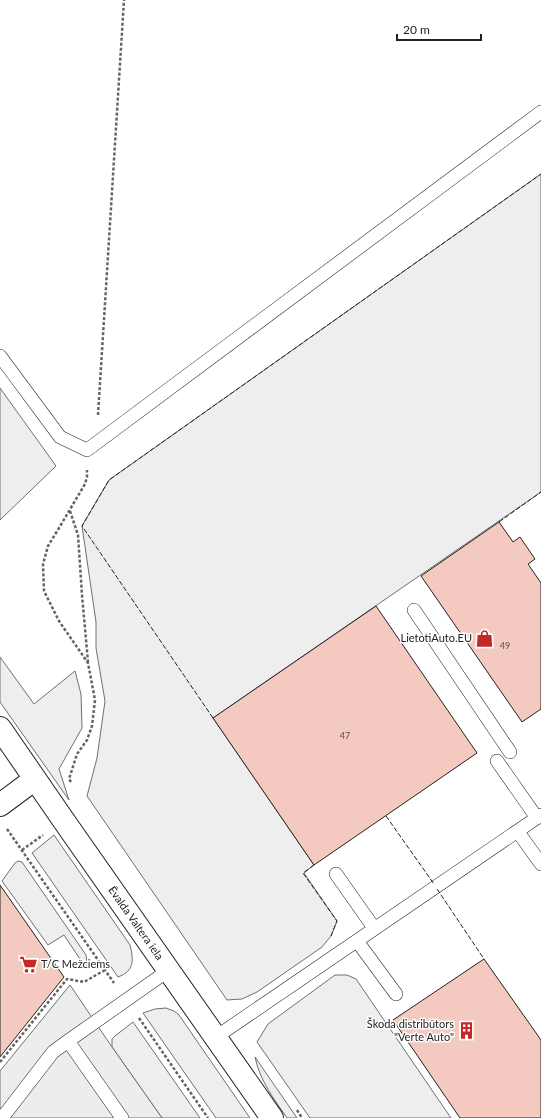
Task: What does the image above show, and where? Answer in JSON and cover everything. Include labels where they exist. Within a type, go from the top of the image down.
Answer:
[{"type":"street","name":"Ēvalda Valtera iela","points":[[0,728],[272,1118]]},
{"type":"street","points":[[2,815],[35,779]]},
{"type":"lane","points":[[0,356],[60,437],[87,450],[541,112]]},
{"type":"lane","points":[[414,610],[510,752]]},
{"type":"lane","points":[[216,1037],[539,817],[497,761]]},
{"type":"lane","points":[[518,832],[541,864]]},
{"type":"lane","points":[[336,874],[374,928]]},
{"type":"lane","points":[[357,941],[396,994]]},
{"type":"lane","points":[[2,1118],[53,1052],[169,970]]},
{"type":"lane","points":[[68,1041],[122,1118]]},
{"type":"path","points":[[88,663],[59,621],[44,592],[42,564],[48,546],[70,510],[87,477],[87,450],[98,415],[124,0]]},
{"type":"path","points":[[70,510],[78,535],[88,663],[95,700],[92,726],[87,740],[77,754],[69,779],[72,785]]},
{"type":"path","points":[[2,815],[105,970],[208,1118]]},
{"type":"path","points":[[0,1062],[67,980],[84,982],[105,970]]},
{"type":"shaded area","points":[[541,174],[541,492],[213,718],[314,865],[304,873],[337,921],[331,936],[322,947],[257,992],[242,999],[227,1000],[87,796],[97,758],[105,701],[96,648],[96,622],[82,526],[109,480]]},
{"type":"shaded area","points":[[0,388],[56,466],[0,520]]},
{"type":"shaded area","points":[[0,657],[34,704],[75,671],[81,694],[82,728],[59,769],[69,800],[0,702]]},
{"type":"shaded area","points":[[54,835],[130,945],[132,965],[123,975],[118,977],[32,853]]},
{"type":"shaded area","points":[[18,861],[22,862],[86,955],[86,968],[64,935],[48,945],[2,881]]},
{"type":"shaded area","points":[[335,975],[347,975],[356,979],[451,1118],[310,1118],[257,1042],[268,1024]]},
{"type":"shaded area","points":[[70,985],[162,1118],[0,1118],[0,1071]]},
{"type":"shaded area","points":[[166,1008],[179,1015],[250,1118],[216,1118],[143,1013],[155,1009]]},
{"type":"shaded area","points":[[133,1022],[200,1118],[162,1118],[112,1047],[112,1039]]},
{"type":"shaded area","points":[[255,1057],[297,1118],[287,1118],[277,1104],[260,1074]]},
{"type":"building","points":[[499,522],[513,542],[520,537],[535,559],[528,564],[541,583],[541,709],[522,722],[421,576]]},
{"type":"building","points":[[376,606],[477,753],[314,865],[213,718]]},
{"type":"building","name":"T/C Mežciems","points":[[0,885],[64,977],[0,1057]]},
{"type":"building","name":"Škoda distribūtors \"Verte Auto\"","points":[[484,959],[541,1040],[541,1118],[460,1118],[393,1020]]},
{"type":"fence","points":[[213,718],[82,526],[109,480],[541,174]]},
{"type":"fence","points":[[499,522],[541,492]]},
{"type":"fence","points":[[386,816],[434,884]]},
{"type":"fence","points":[[314,865],[303,873],[337,921],[331,936]]},
{"type":"fence","points":[[437,889],[484,959]]},
{"type":"place","name":"LietotiAuto.EU","points":[[485,638]]},
{"type":"place","name":"T/C Mežciems","points":[[28,964]]},
{"type":"place","name":"Škoda distribūtors \"Verte Auto\"","points":[[467,1030]]}]
